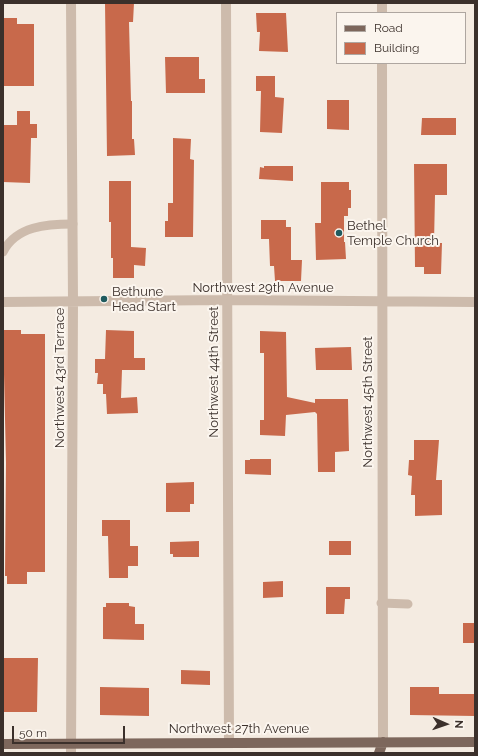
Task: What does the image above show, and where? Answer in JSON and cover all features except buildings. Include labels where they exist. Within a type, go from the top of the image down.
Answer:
[{"type":"main road","name":"Northwest 27th Avenue","points":[[3,744],[71,748],[229,742],[475,742]]},
{"type":"main road","points":[[379,753],[382,742]]},
{"type":"street","name":"Northwest 43rd Terrace","points":[[71,3],[73,224],[71,748]]},
{"type":"street","name":"Northwest 44th Street","points":[[226,3],[226,300],[229,742]]},
{"type":"street","name":"Northwest 45th Street","points":[[382,64],[382,742]]},
{"type":"street","name":"Northwest 29th Avenue","points":[[3,302],[226,300],[475,302]]},
{"type":"lane","points":[[3,252],[6,247],[22,233],[36,226],[73,224]]},
{"type":"lane","points":[[381,603],[408,604]]},
{"type":"place","name":"Bethel Temple Church","points":[[339,233]]},
{"type":"place","name":"Bethune Head Start","points":[[104,299]]}]
